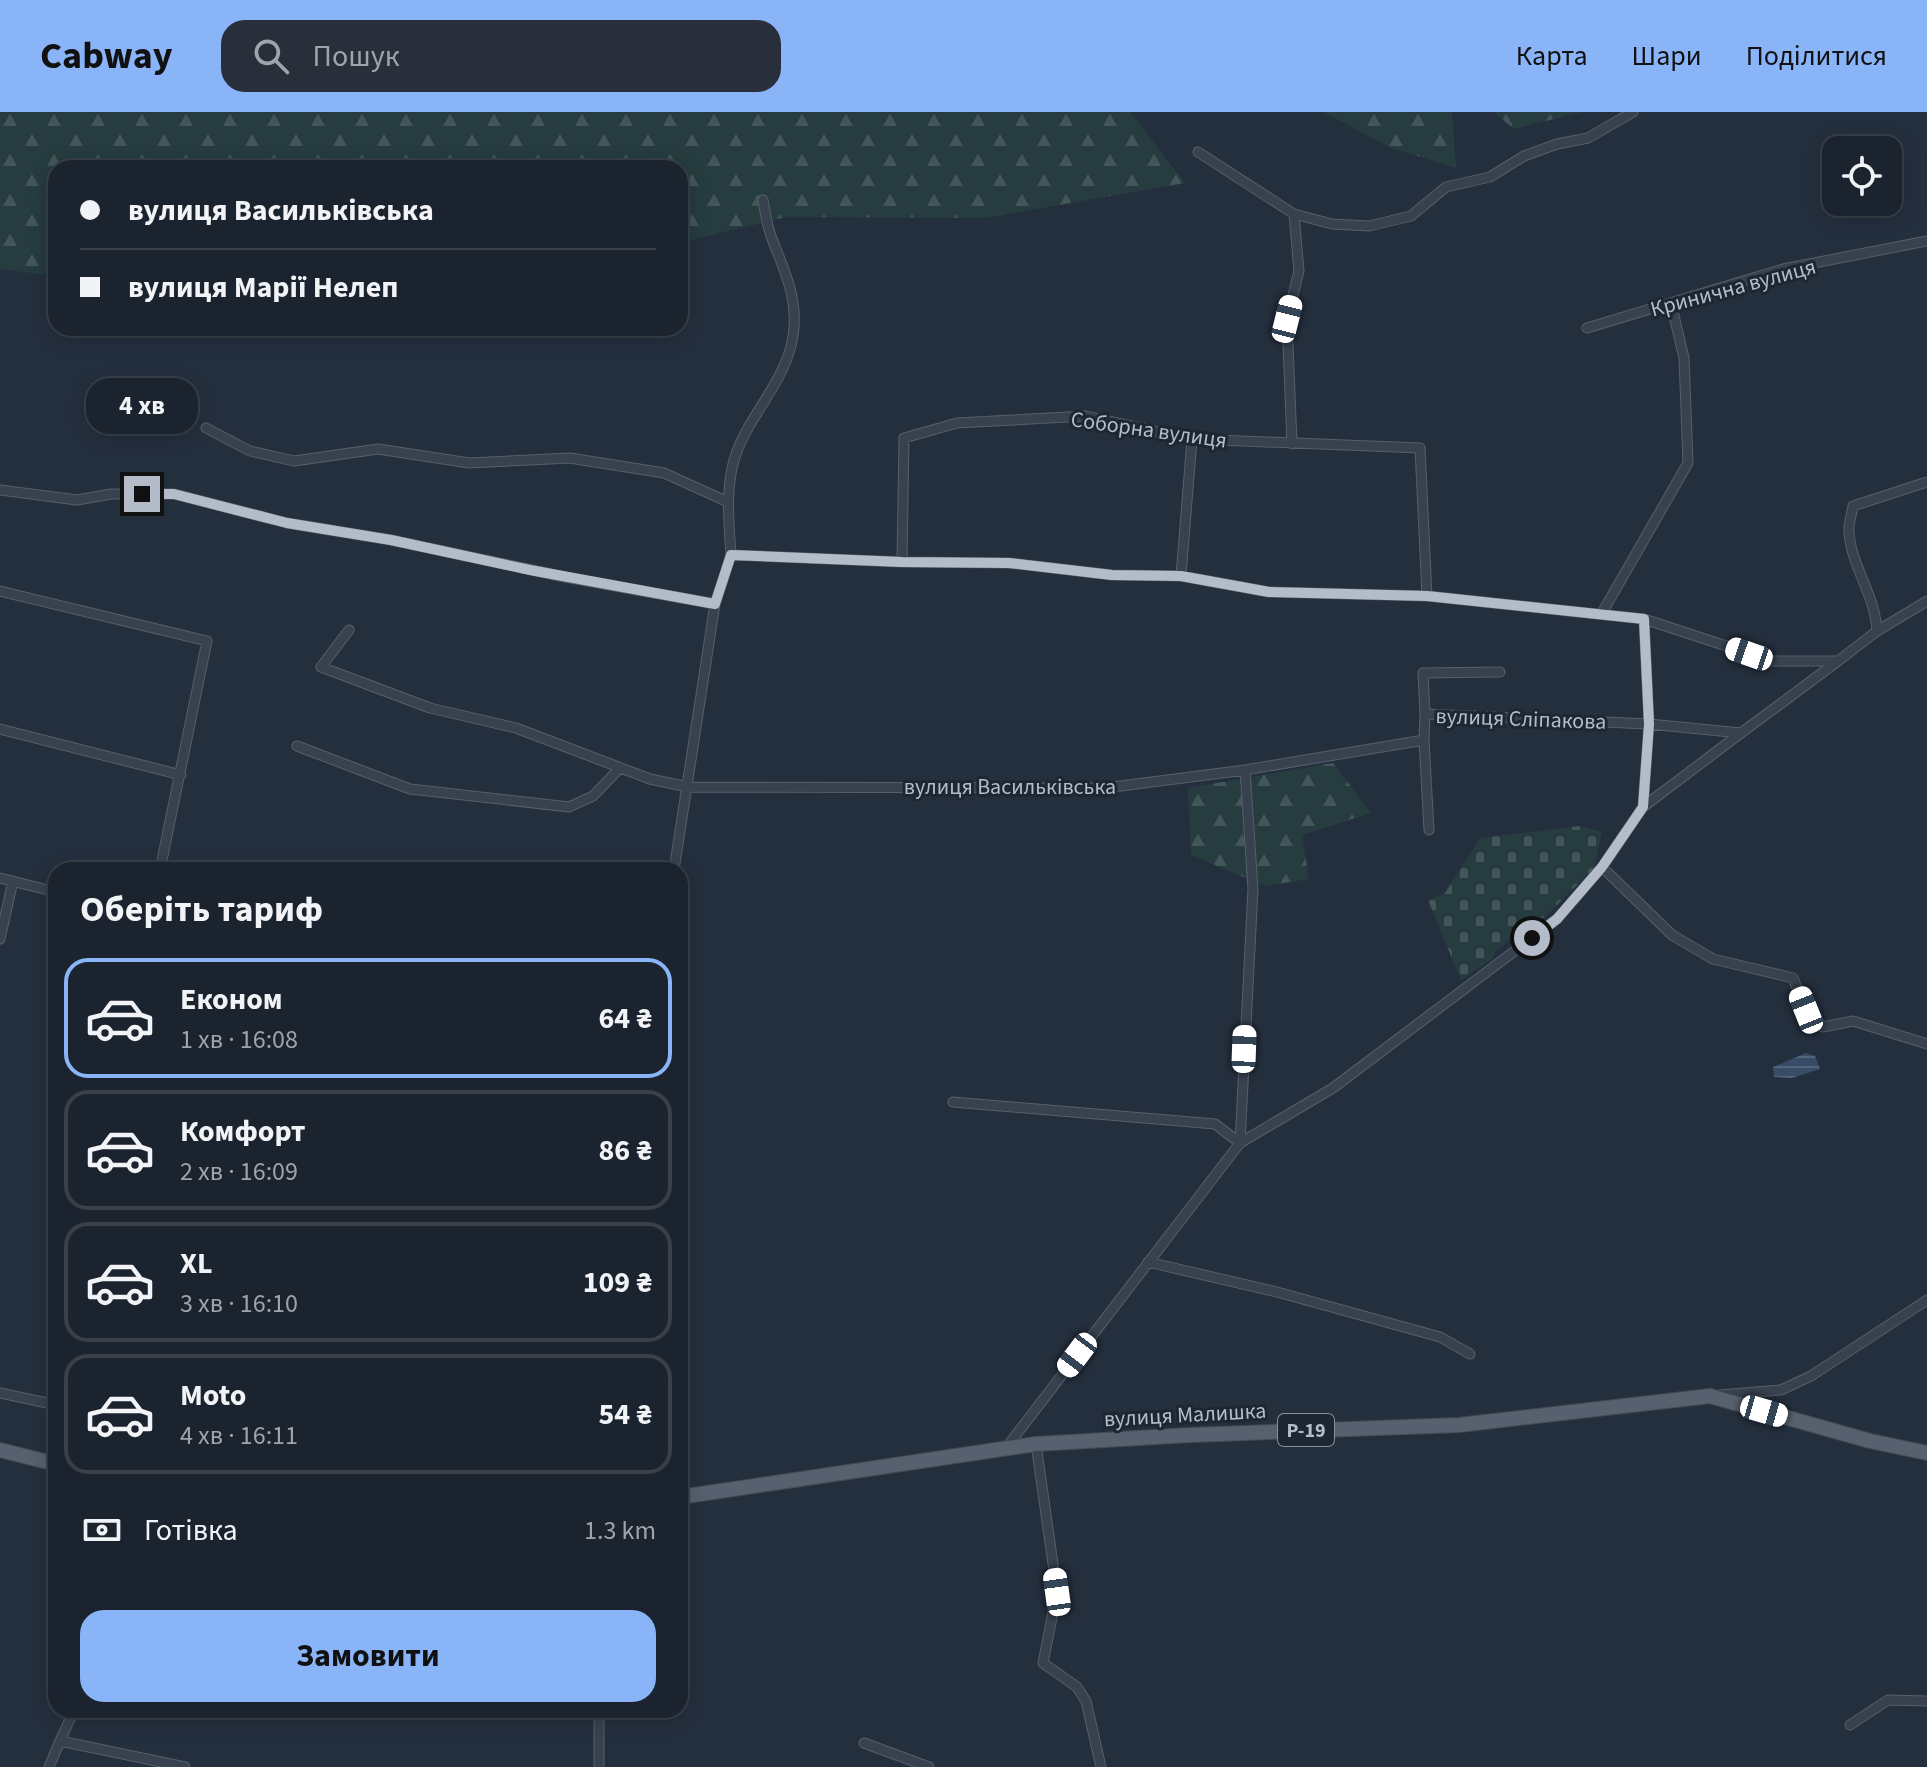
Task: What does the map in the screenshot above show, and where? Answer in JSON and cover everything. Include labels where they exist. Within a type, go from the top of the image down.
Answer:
[{"type":"main road","name":"вулиця Малишка","points":[[688,1496],[1036,1444],[1459,1425],[1710,1396],[1870,1441],[1927,1453]]},
{"type":"main road","points":[[0,1450],[48,1462]]},
{"type":"street","points":[[1198,152],[1294,214],[1332,224],[1369,226],[1411,216],[1446,187],[1490,177],[1524,156],[1557,144],[1588,138],[1633,112]]},
{"type":"street","points":[[675,862],[715,604],[731,555],[728,502],[735,458],[750,426],[775,387],[793,338],[795,305],[786,268],[770,234],[763,200]]},
{"type":"street","points":[[1292,444],[1287,319],[1299,271],[1294,214]]},
{"type":"street","name":"Кринична вулиця","points":[[1587,328],[1783,269],[1927,241]]},
{"type":"street","points":[[1602,613],[1688,463],[1684,358],[1671,303]]},
{"type":"street","name":"Соборна вулиця","points":[[902,562],[904,438],[957,423],[1086,416],[1192,439],[1420,448],[1427,596]]},
{"type":"street","points":[[206,428],[250,451],[294,461],[378,449],[469,463],[570,458],[664,473],[728,502]]},
{"type":"street","points":[[1181,576],[1192,439]]},
{"type":"street","points":[[1877,631],[1873,602],[1849,532],[1853,506],[1927,482]]},
{"type":"street","points":[[0,490],[77,500],[111,494],[174,494],[287,523],[391,540],[530,570],[715,604]]},
{"type":"street","points":[[731,555],[1009,563],[1112,575],[1181,576],[1269,592],[1427,596],[1644,619],[1772,661],[1838,661]]},
{"type":"street","points":[[0,591],[207,641],[162,862]]},
{"type":"street","points":[[1006,1448],[1240,1143],[1333,1088],[1557,919],[1602,867],[1643,807],[1877,631],[1927,601]]},
{"type":"street","points":[[1643,807],[1649,724],[1644,619]]},
{"type":"street","name":"вулиця Васильківська","points":[[349,630],[321,667],[430,708],[516,728],[650,779],[688,787],[1105,788],[1245,770],[1424,740]]},
{"type":"street","points":[[1425,714],[1423,673],[1500,672]]},
{"type":"street","name":"вулиця Сліпакова","points":[[1429,830],[1425,714],[1649,724]]},
{"type":"street","points":[[1649,724],[1741,733]]},
{"type":"street","points":[[0,729],[181,775]]},
{"type":"street","points":[[297,746],[410,789],[569,807],[593,796],[620,768]]},
{"type":"street","points":[[1240,1143],[1253,889],[1245,770]]},
{"type":"street","points":[[1602,867],[1672,935],[1713,959],[1793,978],[1806,1010],[1823,1027],[1853,1021],[1927,1044]]},
{"type":"street","points":[[0,878],[48,890]]},
{"type":"street","points":[[0,939],[13,881]]},
{"type":"street","points":[[953,1102],[1215,1124],[1240,1143]]},
{"type":"street","points":[[1148,1262],[1277,1292],[1440,1337],[1470,1354]]},
{"type":"street","points":[[1710,1396],[1781,1390],[1811,1376],[1927,1300]]},
{"type":"street","points":[[0,1393],[48,1403]]},
{"type":"street","points":[[1036,1444],[1057,1592],[1043,1663],[1077,1687],[1086,1701],[1101,1767]]},
{"type":"street","points":[[1850,1725],[1888,1700],[1927,1701]]},
{"type":"street","points":[[49,1767],[70,1718]]},
{"type":"street","points":[[599,1718],[599,1767]]},
{"type":"street","points":[[60,1741],[185,1767]]},
{"type":"street","points":[[864,1743],[929,1767]]},
{"type":"green space","points":[[0,112],[1130,112],[1185,183],[984,218],[786,217],[692,240],[688,239],[688,160],[48,160],[48,275],[0,269]]},
{"type":"green space","points":[[1324,112],[1452,112],[1456,168],[1391,148]]},
{"type":"green space","points":[[1494,112],[1582,112],[1514,129]]},
{"type":"green space","points":[[1333,763],[1371,813],[1302,835],[1309,879],[1265,886],[1191,855],[1188,788]]},
{"type":"green space","points":[[1580,826],[1602,832],[1594,868],[1548,914],[1496,950],[1493,958],[1461,980],[1428,900],[1445,893],[1480,838]]},
{"type":"water","points":[[1806,1053],[1815,1056],[1820,1069],[1792,1078],[1774,1077],[1773,1067]]},
{"type":"route","points":[[142,494],[174,494],[287,523],[391,540],[468,558],[715,604],[731,555],[1009,563],[1112,575],[1181,576],[1269,592],[1427,596],[1644,619],[1649,724],[1643,807],[1602,867],[1557,919],[1532,938]]}]
